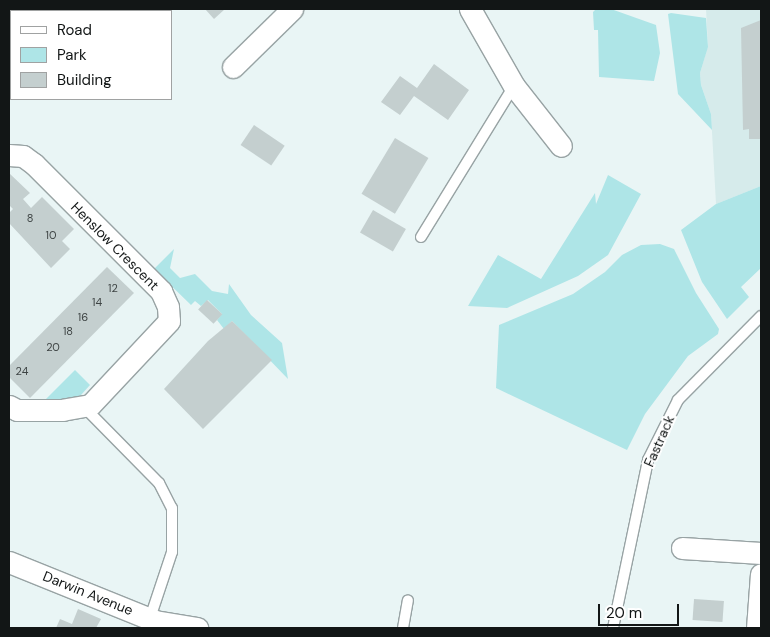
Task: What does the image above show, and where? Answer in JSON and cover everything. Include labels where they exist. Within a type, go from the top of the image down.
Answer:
[{"type":"street","points":[[232,67],[292,9]]},
{"type":"street","points":[[470,9],[514,86],[561,146]]},
{"type":"street","name":"Henslow Crescent","points":[[9,155],[24,156],[34,164],[161,291],[168,307],[168,321],[90,405],[84,407]]},
{"type":"street","points":[[9,406],[31,410],[84,407]]},
{"type":"street","points":[[682,548],[761,553]]},
{"type":"street","name":"Darwin Avenue","points":[[9,562],[152,622],[196,628]]},
{"type":"street","points":[[757,628],[761,574]]},
{"type":"lane","points":[[421,236],[514,86]]},
{"type":"lane","name":"Fastrack","points":[[613,628],[648,460],[678,400],[761,316]]},
{"type":"lane","points":[[84,407],[159,483],[172,508],[172,552],[152,622]]},
{"type":"lane","points":[[403,628],[408,600]]},
{"type":"shaded area","points":[[706,9],[761,9],[761,186],[716,204],[711,114],[701,85],[700,73],[708,46]]},
{"type":"green space","points":[[596,9],[611,9],[656,25],[660,53],[654,81],[599,77],[598,30],[594,30],[593,12]]},
{"type":"green space","points":[[668,14],[706,18],[708,47],[700,73],[701,85],[711,114],[712,130],[678,94]]},
{"type":"green space","points":[[608,175],[641,194],[608,255],[578,276],[507,308],[468,306],[498,255],[541,279],[595,193],[596,204]]},
{"type":"green space","points":[[761,186],[761,268],[741,287],[749,297],[727,319],[702,282],[681,230],[716,204]]},
{"type":"green space","points":[[660,244],[674,249],[696,293],[719,329],[718,334],[688,356],[645,414],[627,450],[496,388],[499,325],[573,294],[605,272],[622,255],[641,245]]},
{"type":"green space","points":[[174,249],[170,268],[180,278],[195,274],[212,291],[228,294],[229,284],[251,315],[282,343],[288,379],[232,321],[224,329],[217,320],[222,314],[208,300],[201,306],[195,301],[191,305],[154,269]]},
{"type":"green space","points":[[75,370],[90,385],[81,395],[73,399],[46,399]]},
{"type":"building","points":[[205,9],[225,9],[214,19]]},
{"type":"building","points":[[761,20],[761,139],[749,139],[749,129],[743,130],[741,28]]},
{"type":"building","points":[[434,64],[469,90],[448,120],[414,96],[400,115],[381,102],[400,76],[417,88]]},
{"type":"building","points":[[254,125],[285,146],[271,166],[241,145]]},
{"type":"building","points":[[395,138],[428,158],[395,214],[362,194]]},
{"type":"building","points":[[9,173],[30,193],[23,199],[31,208],[42,197],[74,229],[62,241],[70,249],[51,268],[9,223],[9,213],[13,209],[9,205]]},
{"type":"building","points":[[373,210],[406,229],[393,252],[360,233]]},
{"type":"building","points":[[107,267],[134,293],[30,398],[9,377],[9,366]]},
{"type":"building","points":[[207,300],[222,314],[213,324],[198,310]]},
{"type":"building","points":[[232,321],[272,360],[203,429],[164,389],[208,341]]},
{"type":"building","points":[[694,599],[724,601],[722,622],[693,620]]},
{"type":"building","points":[[78,609],[101,619],[96,628],[56,628],[60,619],[72,624]]}]
